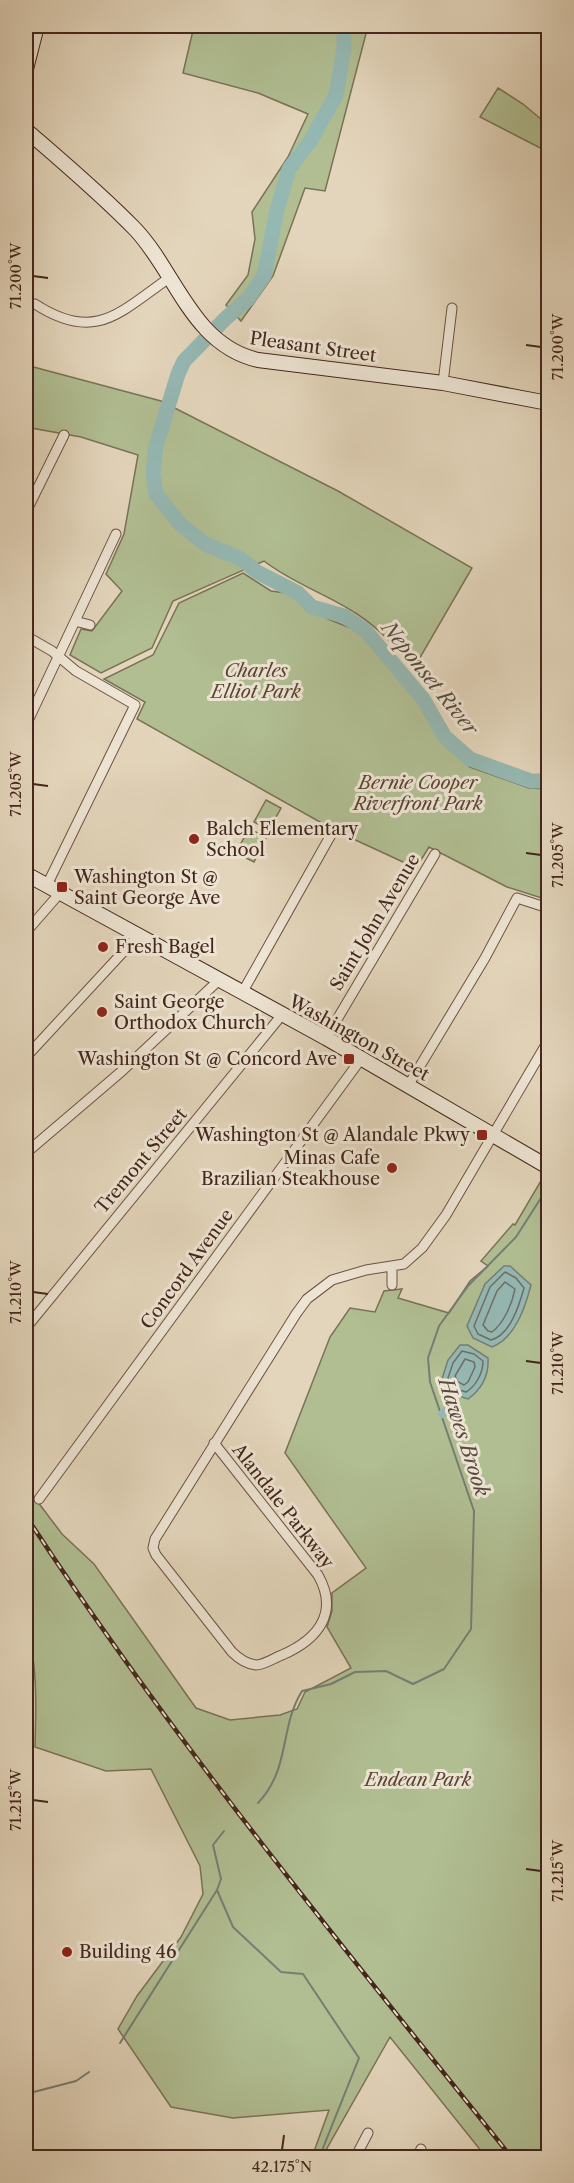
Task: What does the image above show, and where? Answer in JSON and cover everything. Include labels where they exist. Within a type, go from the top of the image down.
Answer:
[{"type":"main road","points":[[26,68],[37,26]]},
{"type":"main road","name":"Pleasant Street","points":[[26,130],[95,190],[135,230],[158,258],[192,313],[219,341],[236,354],[258,360],[443,383],[549,403]]},
{"type":"main road","name":"Washington Street","points":[[26,874],[281,1016],[326,1038],[548,1167]]},
{"type":"street","points":[[35,304],[55,316],[70,321],[104,322],[169,278]]},
{"type":"street","points":[[443,383],[452,308]]},
{"type":"street","points":[[26,512],[64,435]]},
{"type":"street","points":[[26,725],[60,658],[116,534]]},
{"type":"street","points":[[75,621],[90,625]]},
{"type":"street","points":[[26,636],[76,671],[135,705],[47,885]]},
{"type":"street","points":[[242,993],[332,833]]},
{"type":"street","name":"Saint John Avenue","points":[[326,1038],[435,854]]},
{"type":"street","points":[[26,932],[60,893]]},
{"type":"street","points":[[408,1086],[480,967],[517,898],[549,908]]},
{"type":"street","points":[[26,1057],[137,937]]},
{"type":"street","points":[[26,1153],[122,1071],[218,981]]},
{"type":"street","name":"Tremont Street","points":[[26,1328],[281,1016]]},
{"type":"street","name":"Alandale Parkway","points":[[214,1443],[318,1575],[326,1590],[326,1612],[318,1630],[292,1650],[258,1665],[243,1661],[232,1652],[153,1548],[155,1539],[214,1443],[307,1299],[332,1280],[345,1275],[392,1267],[413,1258],[432,1237],[549,1041]]},
{"type":"street","name":"Concord Avenue","points":[[39,1499],[362,1059]]},
{"type":"street","points":[[392,1267],[392,1285]]},
{"type":"street","points":[[355,2157],[368,2133]]},
{"type":"green space","points":[[194,26],[368,26],[325,191],[305,188],[273,276],[241,321],[226,305],[248,275],[255,239],[252,212],[288,157],[308,114],[258,93],[183,73]]},
{"type":"green space","points":[[498,88],[523,104],[548,125],[548,152],[480,117]]},
{"type":"green space","points":[[26,365],[161,401],[338,491],[472,568],[414,668],[387,639],[365,620],[264,561],[173,601],[152,648],[101,673],[70,655],[81,629],[92,631],[122,591],[106,574],[124,534],[138,455],[81,437],[26,427]]},
{"type":"green space","name":"Charles Elliot Park","points":[[243,573],[271,591],[286,593],[328,619],[363,633],[413,692],[443,744],[470,767],[529,788],[548,789],[548,900],[507,887],[429,847],[416,868],[336,831],[137,719],[145,702],[104,679],[153,655],[179,603]]},
{"type":"green space","points":[[266,800],[281,808],[269,830],[254,822]]},
{"type":"green space","points":[[249,828],[266,838],[254,862],[236,853]]},
{"type":"green space","name":"Endean Park","points":[[542,1179],[548,1182],[548,2157],[486,2157],[390,2037],[322,2157],[312,2157],[329,2110],[233,2118],[171,2107],[118,2029],[137,1996],[181,1937],[203,1894],[200,1866],[151,1769],[106,1771],[35,1747],[36,1701],[33,1655],[26,1625],[26,1491],[28,1489],[62,1534],[94,1564],[196,1708],[230,1720],[280,1715],[297,1709],[305,1692],[351,1668],[327,1627],[332,1611],[332,1593],[366,1568],[285,1453],[330,1337],[350,1308],[375,1312],[384,1291],[402,1289],[398,1298],[449,1313],[470,1281],[488,1266],[481,1261],[513,1224],[515,1225]]},
{"type":"water","points":[[504,1266],[510,1266],[531,1285],[526,1303],[513,1329],[500,1343],[492,1347],[473,1338],[467,1326],[485,1284]]},
{"type":"water","points":[[460,1345],[468,1345],[488,1358],[484,1381],[468,1399],[449,1393],[442,1379],[448,1360]]},
{"type":"waterway","name":"Neponset River","points":[[344,26],[344,49],[336,95],[311,140],[289,169],[277,210],[264,276],[248,299],[184,361],[178,374],[156,446],[153,473],[156,494],[180,524],[205,544],[241,559],[257,572],[298,593],[312,607],[344,616],[366,631],[423,699],[445,737],[470,759],[531,781],[548,781]]},
{"type":"waterway","name":"Hawes Brook","points":[[258,1803],[276,1776],[290,1719],[302,1691],[331,1684],[355,1672],[386,1671],[413,1684],[444,1669],[471,1629],[474,1511],[430,1382],[428,1358],[439,1326],[468,1286],[516,1237],[548,1187]]},
{"type":"waterway","points":[[449,1405],[458,1387]]},
{"type":"waterway","name":"Hawes Brook","points":[[442,1414],[446,1411]]},
{"type":"waterway","name":"Hawes Brook","points":[[120,2043],[217,1890],[221,1879],[213,1845],[224,1831]]},
{"type":"waterway","points":[[217,1890],[233,1927],[281,1972],[303,1974],[359,2058],[319,2158]]},
{"type":"waterway","name":"Hawes Brook","points":[[26,2094],[76,2081],[89,2072]]},
{"type":"railway","points":[[26,1516],[82,1600],[200,1763],[323,1922],[512,2158]]},
{"type":"place","name":"Balch Elementary School","points":[[194,839]]},
{"type":"place","name":"Washington St @ Saint George Ave","points":[[62,887]]},
{"type":"place","name":"Fresh Bagel","points":[[103,947]]},
{"type":"place","name":"Saint George Orthodox Church","points":[[102,1012]]},
{"type":"place","name":"Washington St @ Concord Ave","points":[[349,1059]]},
{"type":"place","name":"Washington St @ Alandale Pkwy","points":[[482,1135]]},
{"type":"place","name":"Minas Cafe Brazilian Steakhouse","points":[[392,1168]]},
{"type":"place","name":"Building 46","points":[[67,1952]]},
{"type":"park label","name":"Bernie Cooper Riverfront Park","points":[[418,793]]}]
